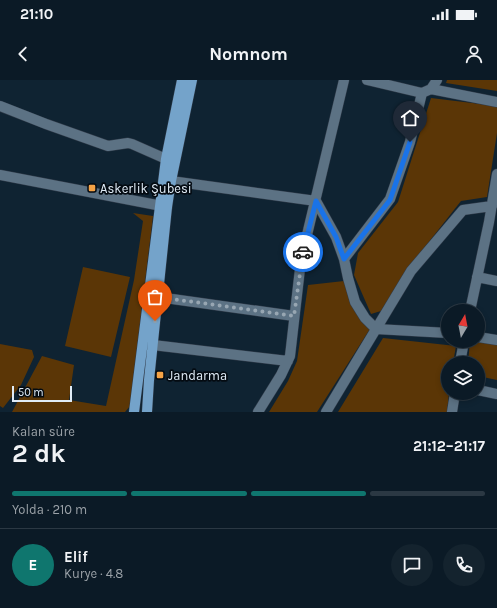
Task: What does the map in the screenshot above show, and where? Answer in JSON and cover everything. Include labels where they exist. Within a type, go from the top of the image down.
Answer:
[{"type":"main road","points":[[147,412],[148,380],[158,297],[166,159],[182,80]]},
{"type":"main road","points":[[134,412],[163,207],[171,181],[192,80]]},
{"type":"street","points":[[258,412],[281,375],[290,356],[301,260],[344,80]]},
{"type":"street","points":[[367,80],[432,86],[497,102]]},
{"type":"street","points":[[344,259],[390,200],[410,142],[432,86]]},
{"type":"street","points":[[0,106],[108,146],[128,143],[166,159]]},
{"type":"street","points":[[471,304],[477,277],[493,223],[492,206],[497,174]]},
{"type":"street","points":[[0,175],[163,207]]},
{"type":"street","points":[[171,181],[316,201]]},
{"type":"street","points":[[316,201],[336,237],[344,259],[355,302],[365,318],[376,330],[441,333]]},
{"type":"street","points":[[326,412],[411,270],[464,210],[492,206]]},
{"type":"street","points":[[477,277],[497,281]]},
{"type":"street","points":[[158,297],[294,316]]},
{"type":"street","points":[[485,338],[497,340]]},
{"type":"street","points":[[152,345],[288,360]]},
{"type":"street","points":[[485,391],[497,394]]},
{"type":"street","points":[[452,412],[454,400]]},
{"type":"shaded area","points":[[447,80],[497,80],[497,91],[446,83]]},
{"type":"shaded area","points":[[431,98],[497,106],[497,133],[487,197],[461,201],[406,271],[381,311],[371,314],[354,275],[358,253],[398,202]]},
{"type":"shaded area","points":[[133,213],[153,216],[130,406],[125,412],[12,412],[42,356],[74,365],[69,400],[106,406],[134,280],[143,221]]},
{"type":"shaded area","points":[[83,267],[130,277],[111,357],[65,346]]},
{"type":"shaded area","points":[[344,281],[370,329],[317,412],[269,412],[288,381],[297,361],[308,285]]},
{"type":"shaded area","points":[[383,338],[441,344],[441,348],[456,348],[454,356],[441,356],[441,400],[448,400],[447,412],[338,412]]},
{"type":"shaded area","points":[[485,342],[497,344],[497,380],[485,377],[485,356],[469,356],[469,348],[485,348]]},
{"type":"shaded area","points":[[0,344],[32,350],[34,357],[21,385],[3,408],[0,406]]},
{"type":"way so far","points":[[155,321],[158,297],[294,316],[303,252]]},
{"type":"place","name":"Askerlik Şubesi","points":[[92,188]]},
{"type":"place","name":"Jandarma","points":[[160,375]]},
{"type":"route","points":[[303,252],[316,201],[336,237],[344,259],[390,200],[410,142]]}]
